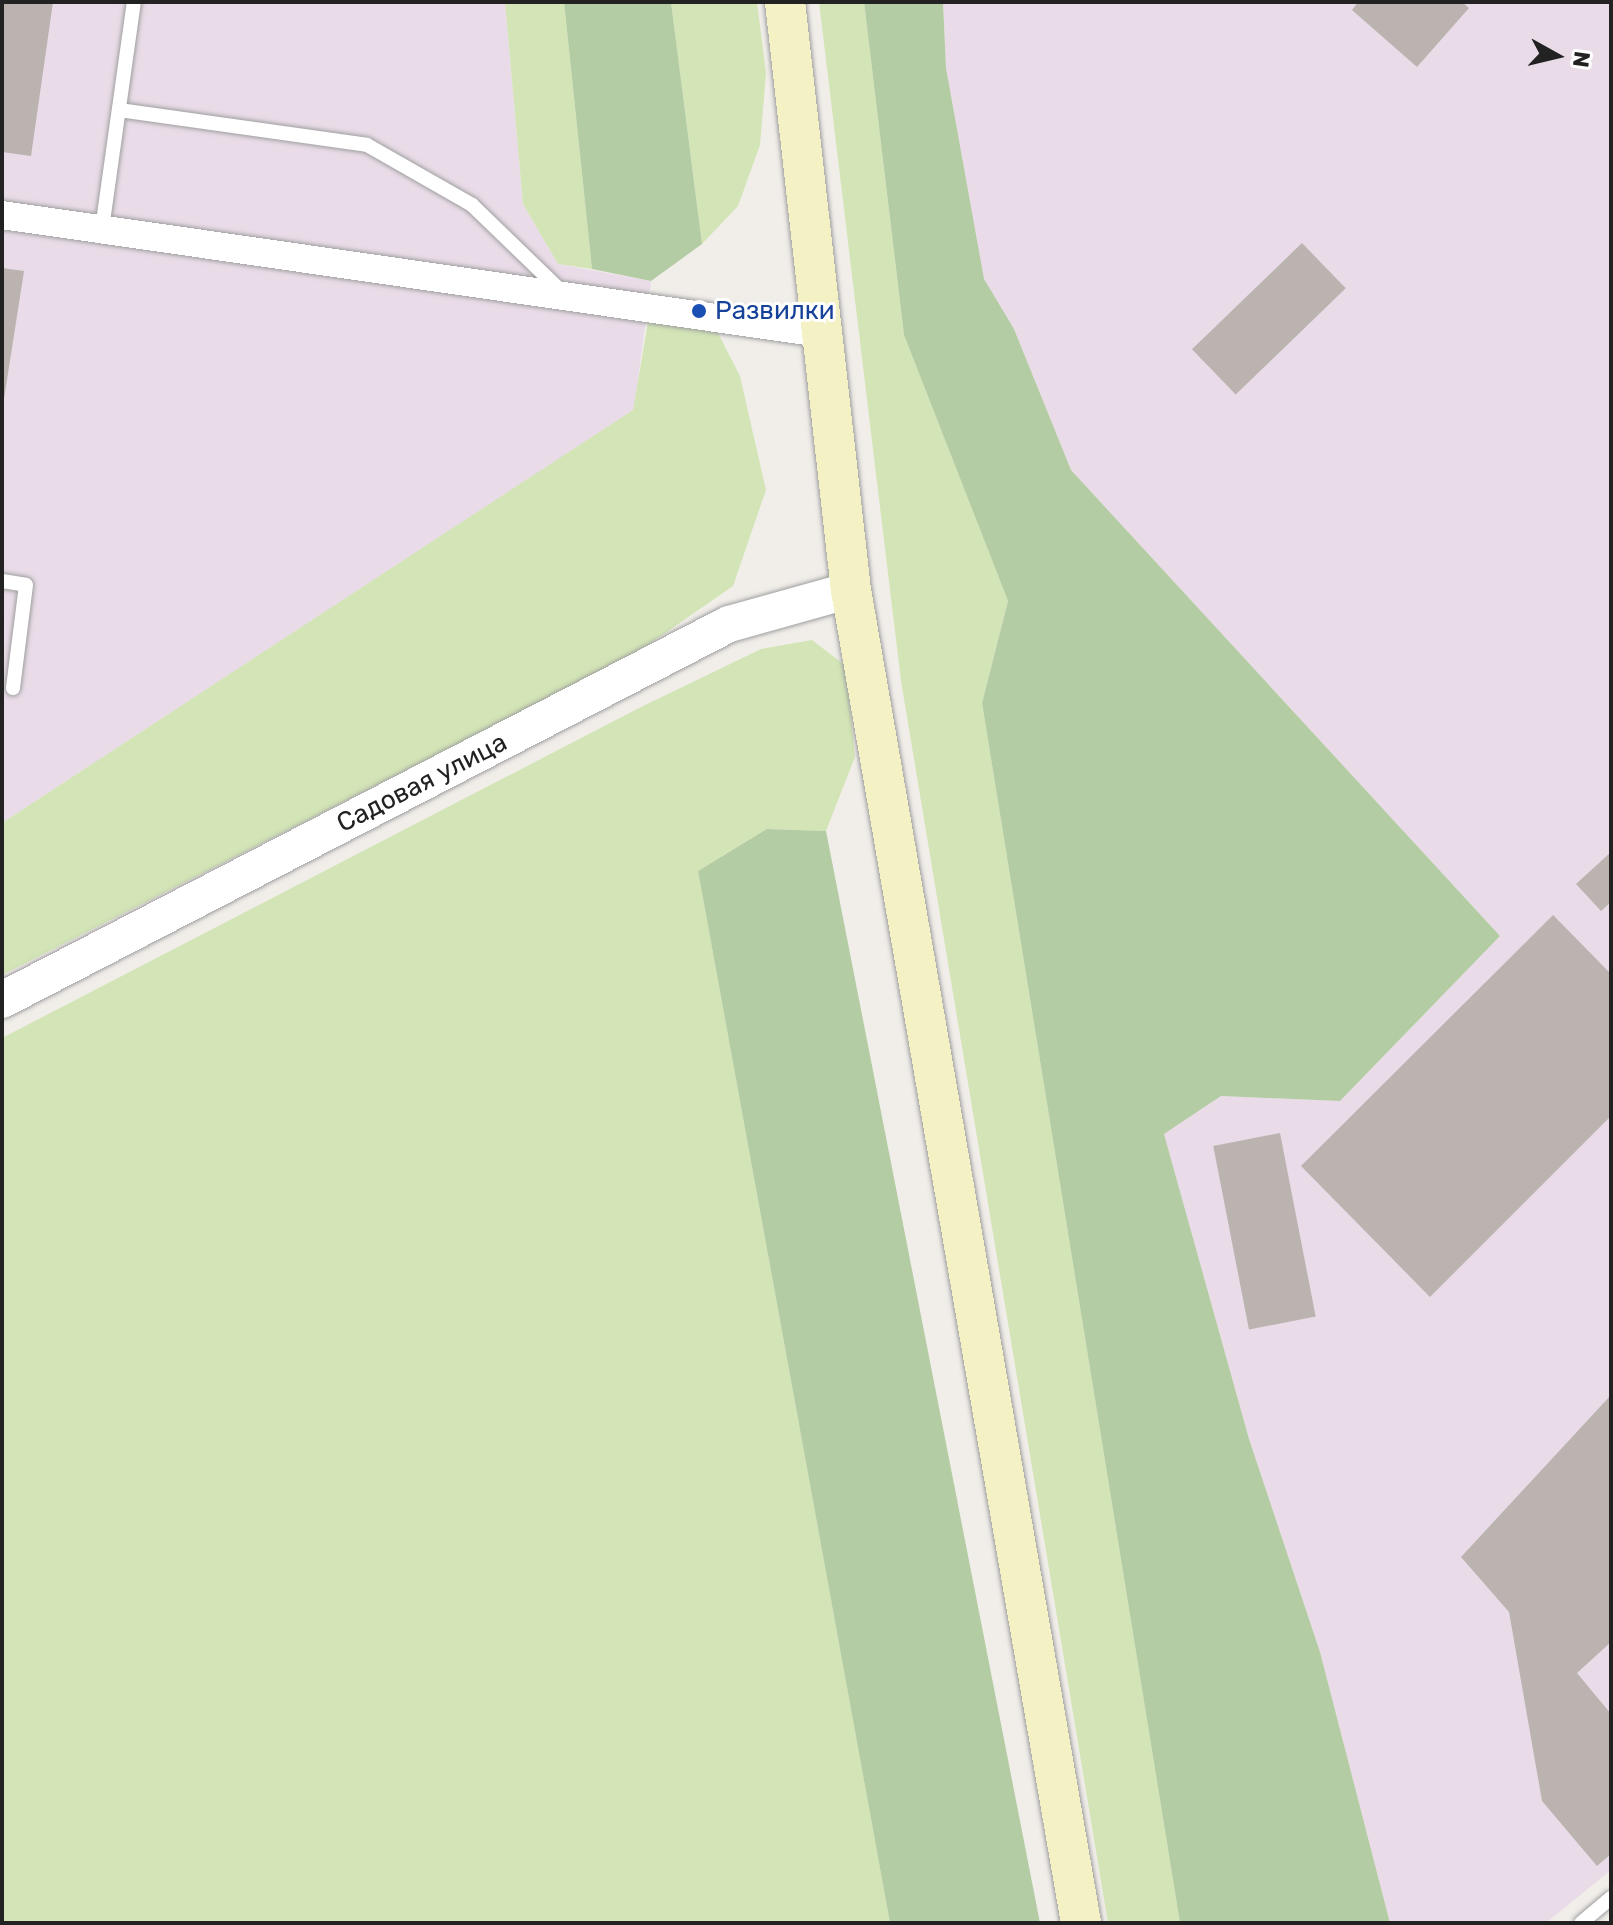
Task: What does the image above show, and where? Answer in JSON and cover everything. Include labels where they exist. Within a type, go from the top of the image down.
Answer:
[{"type":"main road","points":[[785,2],[851,590],[1081,1923]]},
{"type":"street","points":[[2,215],[562,292],[820,333]]},
{"type":"street","name":"Садовая улица","points":[[2,1000],[729,624],[851,590]]},
{"type":"lane","points":[[102,229],[134,2]]},
{"type":"lane","points":[[119,110],[367,145],[472,205],[562,292]]},
{"type":"lane","points":[[2,581],[26,585],[13,688]]},
{"type":"lane","points":[[1581,1923],[1611,1898]]},
{"type":"shaded area","points":[[2,2],[505,2],[523,204],[558,264],[651,281],[634,410],[2,823]]},
{"type":"shaded area","points":[[943,2],[1611,2],[1611,1870],[1546,1923],[1390,1923],[1320,1652],[1249,1439],[1164,1134],[1221,1096],[1340,1101],[1500,936],[1071,470],[1014,329],[984,280],[946,68]]},
{"type":"green space","points":[[505,2],[564,2],[592,269],[558,264],[523,204]]},
{"type":"green space","points":[[564,2],[671,2],[702,244],[651,281],[592,269]]},
{"type":"green space","points":[[671,2],[757,2],[766,73],[760,145],[738,206],[702,244]]},
{"type":"green space","points":[[819,2],[864,2],[904,335],[1008,601],[982,703],[1180,1923],[1108,1923],[901,681]]},
{"type":"green space","points":[[864,2],[943,2],[946,68],[984,279],[1014,329],[1071,470],[1500,936],[1340,1101],[1221,1096],[1164,1134],[1249,1439],[1320,1652],[1390,1923],[1180,1923],[982,703],[1008,601],[904,335]]},
{"type":"green space","points":[[673,307],[718,333],[740,376],[766,490],[733,586],[635,654],[2,975],[2,823],[633,410],[648,322]]},
{"type":"green space","points":[[812,640],[846,666],[855,757],[826,831],[767,829],[698,871],[890,1923],[2,1923],[2,1038],[641,707],[761,649]]},
{"type":"green space","points":[[767,829],[826,831],[1040,1923],[890,1923],[698,871]]},
{"type":"building","points":[[2,2],[53,2],[31,156],[2,152]]},
{"type":"building","points":[[1358,2],[1462,2],[1469,8],[1417,67],[1352,10]]},
{"type":"building","points":[[1302,243],[1346,288],[1236,395],[1192,349]]},
{"type":"building","points":[[2,268],[24,271],[4,399],[2,399]]},
{"type":"building","points":[[1611,852],[1611,902],[1601,911],[1576,884]]},
{"type":"building","points":[[1553,915],[1611,974],[1611,1116],[1430,1297],[1301,1166]]},
{"type":"building","points":[[1280,1133],[1316,1317],[1249,1330],[1213,1146]]},
{"type":"building","points":[[1611,1395],[1611,1642],[1577,1673],[1611,1714],[1611,1854],[1597,1866],[1542,1801],[1509,1612],[1461,1557]]},
{"type":"place","name":"Развилки","points":[[699,311]]}]
